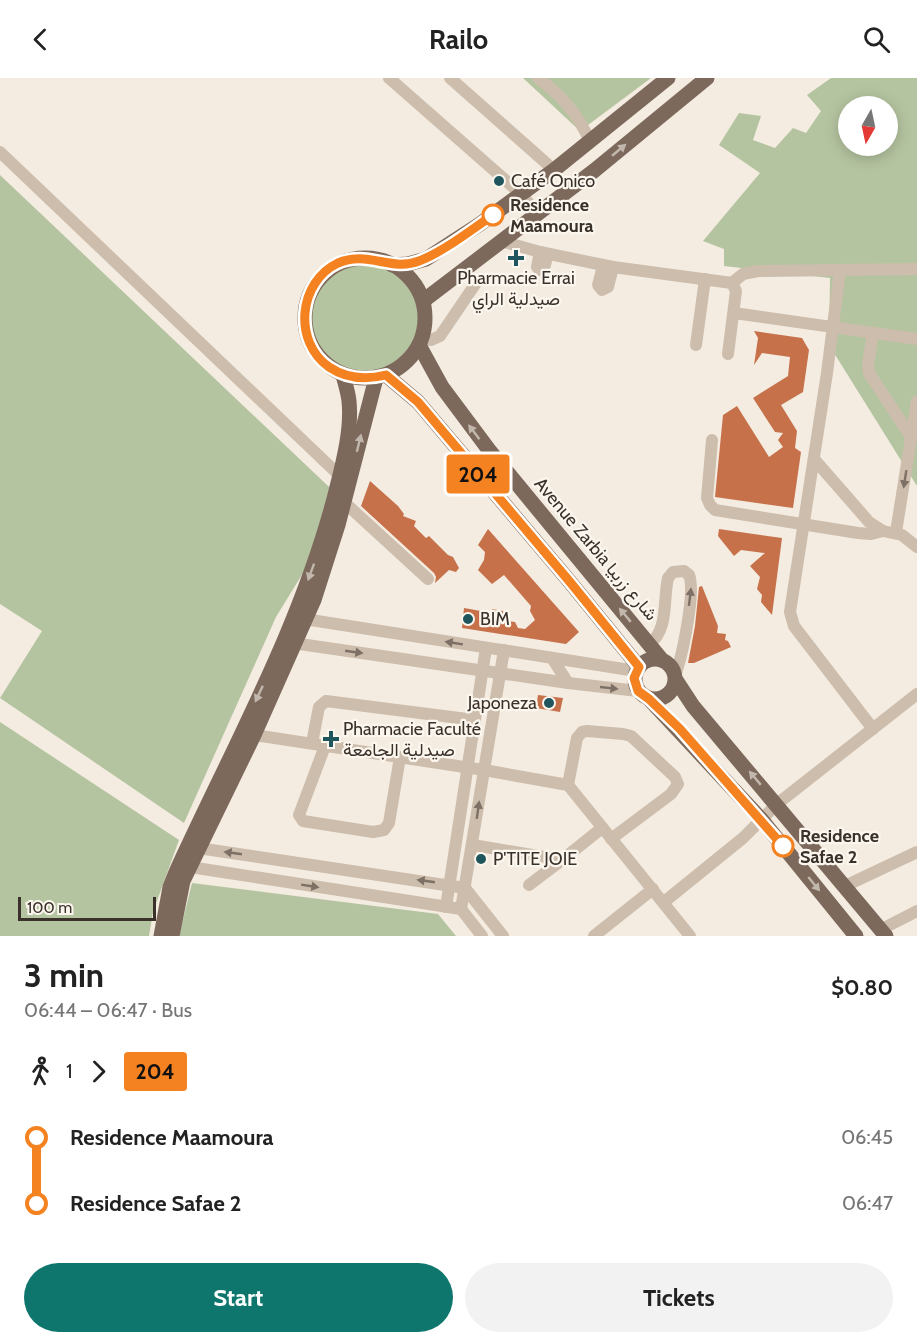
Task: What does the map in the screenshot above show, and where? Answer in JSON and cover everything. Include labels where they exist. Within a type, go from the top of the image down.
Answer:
[{"type":"main road","points":[[392,265],[426,259],[492,215],[554,170],[668,78]]},
{"type":"main road","points":[[423,301],[595,170],[706,78]]},
{"type":"main road","points":[[354,258],[374,259],[392,265],[406,274],[416,286],[423,301],[425,316],[421,342],[405,364],[381,376],[354,378],[343,375],[327,366],[315,353],[307,337],[304,320],[306,302],[314,286],[325,272],[337,264],[354,258]]},
{"type":"main road","name":"Avenue Zarbia شارع زربيا","points":[[421,342],[436,379],[464,418],[662,660]]},
{"type":"main road","points":[[300,618],[340,476],[349,415],[349,401],[343,375]]},
{"type":"main road","points":[[172,936],[179,894],[190,867],[254,735],[300,618],[325,569],[381,376]]},
{"type":"main road","points":[[381,376],[418,402],[570,582],[637,669]]},
{"type":"main road","points":[[161,936],[168,897],[176,872],[290,643]]},
{"type":"main road","points":[[856,936],[761,819],[644,695],[634,678],[637,669],[649,660],[662,660],[671,666],[675,678],[693,706],[883,934]]},
{"type":"main road","points":[[644,695],[655,700],[667,696],[674,686],[675,678]]},
{"type":"street","points":[[389,78],[520,193],[537,213]]},
{"type":"street","points":[[450,78],[554,170]]},
{"type":"street","points":[[538,78],[570,105],[590,141]]},
{"type":"street","points":[[0,152],[340,476]]},
{"type":"street","points":[[501,240],[544,253],[608,266],[732,283]]},
{"type":"street","points":[[732,283],[738,276],[753,272],[917,269]]},
{"type":"street","points":[[840,270],[814,459],[790,608],[791,622],[873,729]]},
{"type":"street","points":[[696,345],[705,279]]},
{"type":"street","points":[[421,342],[440,336],[476,283]]},
{"type":"street","points":[[728,354],[736,291],[732,283]]},
{"type":"street","points":[[734,313],[917,339]]},
{"type":"street","points":[[873,333],[869,373],[911,437]]},
{"type":"street","points":[[896,532],[917,401]]},
{"type":"street","points":[[712,440],[706,498],[712,508],[864,534],[883,531],[896,532],[917,547]]},
{"type":"street","points":[[814,459],[869,522],[883,531]]},
{"type":"street","points":[[344,502],[428,579]]},
{"type":"street","points":[[649,644],[657,638],[661,629],[668,578],[673,572],[684,571],[691,579],[692,586],[684,645],[675,678]]},
{"type":"street","points":[[300,618],[552,658],[637,669]]},
{"type":"street","points":[[290,643],[644,695]]},
{"type":"street","points":[[446,907],[486,648]]},
{"type":"street","points":[[461,909],[504,650]]},
{"type":"street","points":[[552,658],[568,683]]},
{"type":"street","points":[[664,902],[743,838],[777,804],[917,694]]},
{"type":"street","points":[[400,757],[389,823],[384,830],[373,832],[303,821],[299,815],[318,745],[318,710],[326,701],[475,720]]},
{"type":"street","points":[[568,785],[577,738],[582,732],[587,731],[631,736],[675,777],[678,784],[671,794],[611,839]]},
{"type":"street","points":[[254,735],[568,785],[690,936]]},
{"type":"street","points":[[529,885],[602,828]]},
{"type":"street","points":[[473,845],[562,860]]},
{"type":"street","points":[[198,848],[465,888],[503,936]]},
{"type":"street","points":[[844,886],[917,852]]},
{"type":"street","points":[[190,867],[461,909],[482,936]]},
{"type":"street","points":[[594,936],[653,889]]},
{"type":"street","points":[[883,934],[917,911]]},
{"type":"green space","points":[[523,78],[651,78],[580,131]]},
{"type":"green space","points":[[831,78],[917,78],[917,486],[829,345],[830,278],[724,266],[724,249],[703,241],[760,173],[719,145],[739,113],[761,116],[753,140],[775,148],[793,128],[806,133],[821,111],[807,95]]},
{"type":"green space","points":[[0,175],[346,503],[276,617],[184,823],[0,698],[42,631],[0,604]]},
{"type":"green space","points":[[365,265],[386,269],[403,281],[415,298],[419,319],[415,340],[403,357],[386,369],[365,373],[344,369],[327,357],[315,340],[311,319],[315,298],[327,281],[344,269]]},
{"type":"green space","points":[[0,722],[179,840],[153,912],[149,936],[0,936]]},
{"type":"green space","points":[[192,883],[438,914],[456,936],[179,936]]},
{"type":"building","points":[[754,331],[802,338],[809,350],[803,392],[781,405],[797,431],[795,448],[801,452],[793,508],[715,497],[723,415],[737,406],[769,457],[783,447],[778,440],[783,433],[775,432],[753,398],[788,376],[790,357],[762,353],[754,365],[758,338]]},
{"type":"building","points":[[370,481],[398,506],[403,516],[416,521],[414,526],[426,538],[429,536],[453,557],[459,568],[456,572],[449,570],[435,583],[434,573],[361,506]]},
{"type":"building","points":[[488,529],[579,632],[566,644],[462,628],[464,608],[492,613],[492,609],[503,611],[508,621],[515,622],[518,628],[525,629],[535,620],[530,611],[531,606],[504,575],[492,584],[478,570],[484,560],[485,552],[478,545]]},
{"type":"building","points":[[719,529],[782,538],[772,615],[761,602],[762,595],[757,589],[760,577],[750,566],[765,553],[741,550],[734,556],[718,536]]},
{"type":"building","points":[[702,586],[718,626],[717,633],[726,634],[725,640],[731,647],[694,663],[688,663],[699,587]]},
{"type":"building","name":"Japoneza","points":[[538,695],[563,698],[560,712],[536,708]]},
{"type":"bus line","name":"204","points":[[493,215],[426,259],[392,265],[374,259],[354,258],[337,264],[325,272],[314,286],[306,302],[304,320],[307,337],[315,353],[327,366],[354,378],[376,378],[386,375],[418,402],[639,667],[634,678],[638,691],[680,729],[783,846]]},
{"type":"place","name":"Café Onico","points":[[499,181]]},
{"type":"place","name":"Residence Maamoura","points":[[493,215]]},
{"type":"place","name":"Pharmacie Errai صيدلية الراي","points":[[516,258]]},
{"type":"place","name":"BIM","points":[[468,619]]},
{"type":"place","name":"Japoneza","points":[[549,703]]},
{"type":"place","name":"Pharmacie Faculté صيدلية الجامعة","points":[[331,739]]},
{"type":"place","name":"Residence Safae 2","points":[[783,846]]},
{"type":"place","name":"P'TITE JOIE","points":[[481,859]]}]
